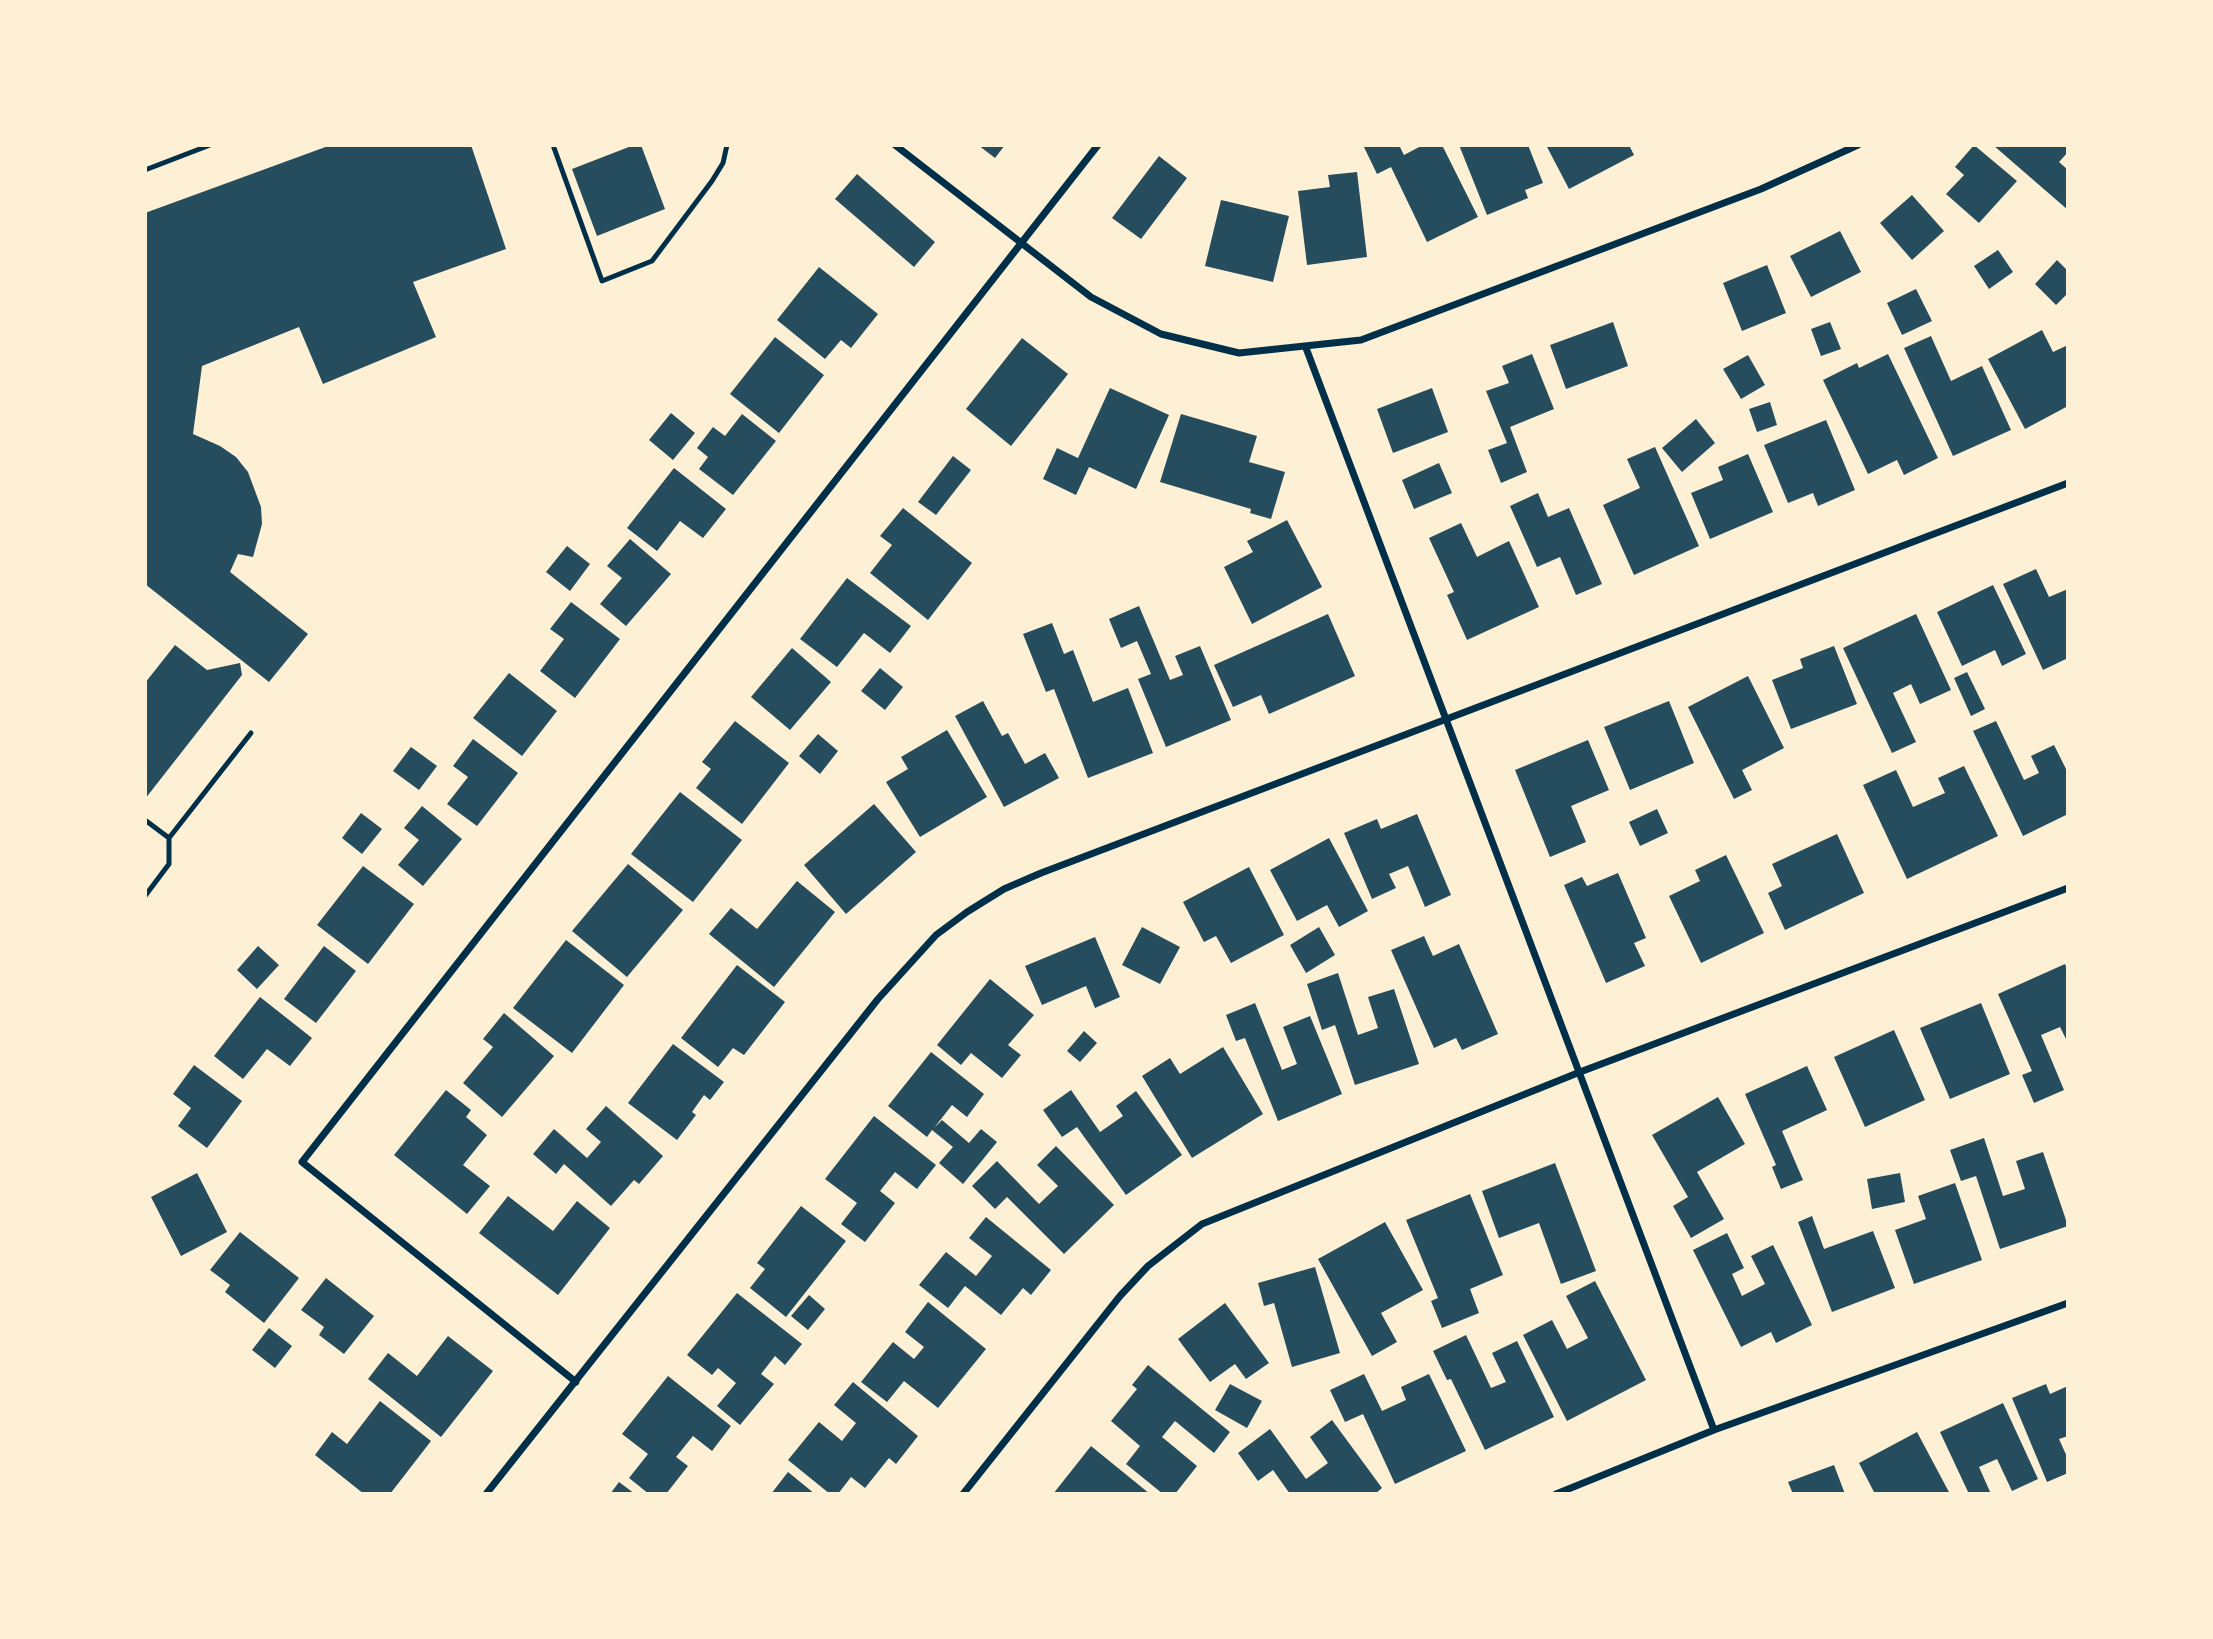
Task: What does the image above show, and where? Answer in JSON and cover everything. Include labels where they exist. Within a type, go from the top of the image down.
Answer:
[{"type":"street","points":[[895,145],[1091,297],[1161,334],[1239,353],[1306,348],[1361,340],[1761,189],[1858,145]]},
{"type":"street","points":[[576,1382],[302,1163],[1098,145]]},
{"type":"street","points":[[1306,348],[1714,1430]]},
{"type":"street","points":[[486,1494],[869,1010],[936,935],[1004,889],[2068,483]]},
{"type":"street","points":[[963,1494],[1119,1296],[1148,1265],[1191,1231],[1247,1203],[1580,1072],[2068,888]]},
{"type":"street","points":[[1556,1494],[1714,1430],[2068,1303]]},
{"type":"lane","points":[[145,170],[210,145]]},
{"type":"lane","points":[[553,145],[602,281],[652,261],[712,181],[723,163],[727,145]]},
{"type":"lane","points":[[145,896],[169,864],[169,838],[251,733]]},
{"type":"lane","points":[[145,820],[169,838]]},
{"type":"building","points":[[331,145],[471,145],[506,249],[413,282],[436,337],[323,384],[299,327],[202,366],[193,434],[220,446],[236,457],[248,472],[261,507],[262,524],[253,557],[238,554],[230,572],[308,634],[269,682],[145,584],[145,213]]},
{"type":"building","points":[[634,145],[641,145],[665,209],[597,236],[572,169]]},
{"type":"building","points":[[978,145],[1005,145],[995,158]]},
{"type":"building","points":[[1363,145],[1399,145],[1404,155],[1423,145],[1442,145],[1478,217],[1427,242],[1391,167],[1377,174]]},
{"type":"building","points":[[1459,145],[1528,145],[1543,183],[1525,190],[1528,198],[1487,215]]},
{"type":"building","points":[[1546,145],[1629,145],[1634,155],[1569,189]]},
{"type":"building","points":[[1974,145],[2017,181],[1979,223],[1946,194],[1964,175],[1955,167]]},
{"type":"building","points":[[1993,145],[2068,145],[2068,152],[2059,162],[2068,170],[2068,210]]},
{"type":"building","points":[[1159,156],[1187,178],[1141,239],[1112,218]]},
{"type":"building","points":[[1357,172],[1367,257],[1307,265],[1298,191],[1330,187],[1328,175]]},
{"type":"building","points":[[857,174],[935,242],[914,267],[835,199]]},
{"type":"building","points":[[1912,195],[1944,231],[1912,260],[1880,223]]},
{"type":"building","points":[[1221,200],[1289,216],[1273,282],[1205,266]]},
{"type":"building","points":[[1840,231],[1861,272],[1811,297],[1790,256]]},
{"type":"building","points":[[1998,250],[2013,272],[1989,289],[1974,266]]},
{"type":"building","points":[[2057,260],[2068,271],[2068,293],[2056,305],[2035,284]]},
{"type":"building","points":[[1767,265],[1786,313],[1742,331],[1723,283]]},
{"type":"building","points":[[819,267],[878,314],[851,348],[841,340],[825,359],[777,320]]},
{"type":"building","points":[[1916,289],[1932,321],[1902,335],[1887,303]]},
{"type":"building","points":[[1613,322],[1628,366],[1566,389],[1550,345]]},
{"type":"building","points":[[1830,322],[1841,349],[1821,356],[1811,329]]},
{"type":"building","points":[[2042,330],[2053,352],[2068,345],[2068,406],[2025,429],[1988,359]]},
{"type":"building","points":[[1931,336],[1951,381],[1982,366],[2011,430],[1953,456],[1904,348]]},
{"type":"building","points":[[775,337],[824,375],[779,433],[730,394]]},
{"type":"building","points":[[1022,338],[1068,374],[1011,446],[966,409]]},
{"type":"building","points":[[1532,354],[1554,409],[1510,427],[1527,472],[1501,483],[1488,450],[1507,443],[1486,391],[1509,383],[1502,366]]},
{"type":"building","points":[[1888,354],[1938,458],[1904,475],[1897,460],[1868,474],[1823,380],[1857,363],[1859,368]]},
{"type":"building","points":[[1748,355],[1765,385],[1741,399],[1723,369]]},
{"type":"building","points":[[1110,388],[1169,415],[1136,489],[1089,467],[1076,495],[1043,479],[1057,448],[1078,458]]},
{"type":"building","points":[[1432,388],[1448,432],[1393,453],[1377,409]]},
{"type":"building","points":[[1770,402],[1777,425],[1757,432],[1749,409]]},
{"type":"building","points":[[671,413],[695,433],[673,460],[649,440]]},
{"type":"building","points":[[742,414],[776,441],[733,495],[699,469],[708,457],[697,448],[713,427],[725,436]]},
{"type":"building","points":[[1181,414],[1257,436],[1249,462],[1285,472],[1271,519],[1250,513],[1251,509],[1160,482]]},
{"type":"building","points":[[1696,419],[1715,443],[1682,472],[1662,448]]},
{"type":"building","points":[[1826,420],[1855,490],[1818,506],[1813,493],[1788,503],[1764,445]]},
{"type":"building","points":[[1655,447],[1699,546],[1634,575],[1603,505],[1640,488],[1627,459]]},
{"type":"building","points":[[1748,454],[1773,512],[1710,539],[1691,493],[1723,480],[1718,467]]},
{"type":"building","points":[[953,456],[971,470],[936,515],[918,502]]},
{"type":"building","points":[[1439,463],[1452,493],[1414,509],[1402,480]]},
{"type":"building","points":[[674,468],[726,509],[703,538],[680,521],[657,551],[627,528]]},
{"type":"building","points":[[1538,493],[1548,517],[1569,508],[1602,584],[1576,595],[1560,557],[1537,567],[1510,506]]},
{"type":"building","points":[[903,508],[972,563],[928,620],[870,573],[892,545],[880,536]]},
{"type":"building","points":[[1287,520],[1322,587],[1252,624],[1224,567],[1253,552],[1247,541]]},
{"type":"building","points":[[1461,523],[1477,557],[1509,541],[1539,607],[1467,640],[1447,595],[1454,592],[1429,538]]},
{"type":"building","points":[[630,539],[671,574],[626,626],[600,604],[622,578],[607,566]]},
{"type":"building","points":[[567,546],[590,564],[570,591],[546,572]]},
{"type":"building","points":[[2036,569],[2049,597],[2068,589],[2068,658],[2043,670],[2003,584]]},
{"type":"building","points":[[847,578],[911,626],[890,653],[864,633],[837,667],[800,639]]},
{"type":"building","points":[[1993,585],[2026,654],[2002,666],[1995,650],[1962,666],[1937,612]]},
{"type":"building","points":[[571,602],[620,639],[575,698],[540,671],[564,639],[550,629]]},
{"type":"building","points":[[1139,606],[1170,680],[1183,675],[1175,656],[1200,646],[1231,720],[1166,747],[1138,679],[1151,674],[1137,641],[1121,648],[1109,619]]},
{"type":"building","points":[[1328,614],[1355,676],[1269,714],[1261,695],[1233,707],[1214,665]]},
{"type":"building","points":[[1916,614],[1951,690],[1920,704],[1911,684],[1893,693],[1916,742],[1892,753],[1843,648]]},
{"type":"building","points":[[1052,623],[1064,654],[1073,650],[1093,702],[1128,688],[1153,753],[1088,778],[1054,689],[1046,692],[1023,634]]},
{"type":"building","points":[[175,645],[207,670],[240,663],[242,675],[145,799],[145,683]]},
{"type":"building","points":[[1834,646],[1857,704],[1791,729],[1772,680],[1803,668],[1800,659]]},
{"type":"building","points":[[792,648],[831,682],[790,730],[751,697]]},
{"type":"building","points":[[880,668],[903,687],[885,710],[861,691]]},
{"type":"building","points":[[1967,672],[1985,709],[1971,716],[1954,678]]},
{"type":"building","points":[[509,673],[557,711],[522,756],[473,718]]},
{"type":"building","points":[[1748,676],[1784,748],[1742,770],[1752,790],[1734,799],[1688,707]]},
{"type":"building","points":[[983,701],[1002,736],[1008,733],[1025,764],[1045,753],[1059,778],[1004,807],[955,716]]},
{"type":"building","points":[[1669,701],[1694,763],[1630,790],[1604,727]]},
{"type":"building","points":[[735,721],[789,763],[742,824],[696,788],[711,769],[702,762]]},
{"type":"building","points":[[1996,721],[2024,780],[2039,773],[2031,756],[2054,745],[2068,773],[2068,814],[2023,836],[1973,731]]},
{"type":"building","points":[[947,730],[987,797],[920,837],[886,782],[908,769],[901,757]]},
{"type":"building","points":[[818,734],[838,751],[820,774],[799,756]]},
{"type":"building","points":[[473,739],[518,773],[477,826],[447,804],[468,777],[453,766]]},
{"type":"building","points":[[1588,740],[1609,790],[1571,806],[1586,842],[1550,857],[1515,770]]},
{"type":"building","points":[[411,747],[437,766],[419,790],[393,771]]},
{"type":"building","points":[[1964,766],[1998,836],[1907,879],[1863,785],[1896,770],[1913,807],[1945,793],[1938,778]]},
{"type":"building","points":[[680,792],[742,840],[693,902],[631,854]]},
{"type":"building","points":[[874,804],[916,852],[846,914],[804,865]]},
{"type":"building","points":[[422,806],[462,839],[423,886],[398,865],[419,840],[404,828]]},
{"type":"building","points":[[1657,809],[1668,833],[1640,846],[1629,822]]},
{"type":"building","points":[[361,813],[382,829],[362,854],[342,838]]},
{"type":"building","points":[[1417,814],[1451,895],[1425,907],[1408,866],[1389,874],[1396,888],[1372,899],[1344,833],[1377,819],[1381,829]]},
{"type":"building","points":[[1837,834],[1864,893],[1785,930],[1768,893],[1782,886],[1772,864]]},
{"type":"building","points":[[1329,838],[1368,911],[1339,927],[1327,905],[1297,921],[1270,870]]},
{"type":"building","points":[[1726,855],[1764,933],[1701,963],[1669,896],[1700,881],[1695,870]]},
{"type":"building","points":[[628,864],[683,910],[627,977],[572,931]]},
{"type":"building","points":[[363,866],[414,904],[368,964],[317,925]]},
{"type":"building","points":[[1249,867],[1284,935],[1231,963],[1216,936],[1204,942],[1183,902]]},
{"type":"building","points":[[1618,873],[1646,938],[1634,943],[1645,966],[1606,983],[1564,885],[1582,877],[1587,886]]},
{"type":"building","points":[[797,881],[835,912],[774,987],[709,934],[731,908],[757,929]]},
{"type":"building","points":[[1142,927],[1180,947],[1160,984],[1122,965]]},
{"type":"building","points":[[1319,927],[1335,955],[1306,973],[1290,945]]},
{"type":"building","points":[[1424,936],[1433,956],[1459,944],[1498,1034],[1462,1050],[1456,1038],[1434,1048],[1391,950]]},
{"type":"building","points":[[1095,937],[1120,997],[1095,1008],[1086,986],[1042,1005],[1025,966]]},
{"type":"building","points":[[566,940],[624,985],[572,1053],[513,1008]]},
{"type":"building","points":[[258,946],[279,965],[257,989],[237,970]]},
{"type":"building","points":[[324,946],[356,971],[316,1023],[284,999]]},
{"type":"building","points":[[2065,964],[2068,971],[2068,1043],[2060,1027],[2041,1035],[2064,1090],[2034,1103],[2022,1075],[2032,1071],[1998,994]]},
{"type":"building","points":[[737,965],[785,1002],[744,1055],[733,1048],[718,1067],[681,1038]]},
{"type":"building","points":[[1338,973],[1358,1035],[1378,1028],[1368,997],[1394,989],[1419,1064],[1355,1085],[1335,1025],[1322,1030],[1307,984]]},
{"type":"building","points":[[990,979],[1034,1015],[1008,1045],[1021,1055],[1002,1078],[971,1053],[961,1065],[937,1045]]},
{"type":"building","points":[[260,997],[312,1038],[290,1066],[267,1049],[243,1079],[214,1056]]},
{"type":"building","points":[[1255,1003],[1282,1070],[1297,1064],[1283,1027],[1310,1016],[1342,1094],[1278,1121],[1245,1038],[1236,1041],[1226,1015]]},
{"type":"building","points":[[1981,1003],[2010,1074],[1950,1099],[1920,1028]]},
{"type":"building","points":[[504,1013],[554,1056],[502,1117],[463,1083],[493,1047],[483,1039]]},
{"type":"building","points":[[1894,1030],[1925,1100],[1865,1127],[1834,1057]]},
{"type":"building","points":[[1084,1031],[1097,1043],[1080,1062],[1067,1051]]},
{"type":"building","points":[[673,1044],[724,1082],[710,1100],[704,1095],[692,1112],[696,1115],[677,1140],[628,1103]]},
{"type":"building","points":[[1223,1047],[1263,1114],[1192,1158],[1142,1076],[1170,1058],[1180,1074]]},
{"type":"building","points":[[931,1052],[984,1094],[967,1117],[952,1105],[934,1128],[942,1120],[969,1143],[981,1129],[997,1142],[963,1184],[939,1163],[953,1147],[932,1130],[927,1137],[888,1106]]},
{"type":"building","points":[[194,1065],[242,1101],[207,1148],[178,1126],[191,1108],[173,1094]]},
{"type":"building","points":[[1807,1066],[1827,1110],[1782,1131],[1803,1180],[1781,1189],[1772,1167],[1776,1165],[1745,1094]]},
{"type":"building","points":[[446,1090],[471,1110],[466,1117],[487,1135],[463,1165],[490,1186],[467,1214],[394,1155]]},
{"type":"building","points":[[1071,1090],[1100,1132],[1123,1116],[1116,1106],[1136,1091],[1182,1155],[1126,1195],[1077,1127],[1062,1137],[1043,1110]]},
{"type":"building","points":[[1718,1097],[1745,1144],[1697,1172],[1724,1219],[1691,1238],[1673,1206],[1688,1197],[1652,1135]]},
{"type":"building","points":[[606,1106],[663,1156],[639,1184],[634,1180],[611,1206],[564,1164],[556,1174],[533,1154],[554,1129],[587,1158],[601,1142],[586,1129]]},
{"type":"building","points":[[874,1116],[936,1165],[917,1189],[895,1172],[880,1191],[895,1203],[865,1242],[841,1224],[857,1203],[825,1179]]},
{"type":"building","points":[[1984,1138],[2003,1196],[2025,1189],[2016,1161],[2043,1152],[2068,1226],[2000,1249],[1976,1176],[1961,1181],[1950,1150]]},
{"type":"building","points":[[1056,1146],[1114,1205],[1064,1254],[1007,1197],[995,1209],[972,1186],[997,1161],[1039,1204],[1058,1186],[1037,1165]]},
{"type":"building","points":[[1555,1163],[1596,1271],[1561,1284],[1539,1223],[1499,1238],[1482,1191]]},
{"type":"building","points":[[197,1173],[227,1232],[181,1256],[151,1197]]},
{"type":"building","points":[[1900,1173],[1905,1202],[1872,1209],[1867,1179]]},
{"type":"building","points":[[1955,1183],[1982,1260],[1914,1284],[1895,1230],[1926,1219],[1918,1196]]},
{"type":"building","points":[[1470,1194],[1503,1275],[1470,1289],[1479,1313],[1442,1328],[1431,1301],[1438,1298],[1406,1220]]},
{"type":"building","points":[[508,1196],[553,1231],[577,1201],[610,1228],[558,1295],[479,1233]]},
{"type":"building","points":[[801,1206],[846,1241],[786,1317],[750,1288],[765,1269],[757,1263]]},
{"type":"building","points":[[1812,1216],[1824,1249],[1873,1231],[1895,1288],[1832,1312],[1798,1222]]},
{"type":"building","points":[[986,1217],[1051,1270],[1031,1295],[1023,1288],[1001,1315],[965,1286],[948,1308],[919,1285],[946,1252],[976,1276],[992,1256],[969,1238]]},
{"type":"building","points":[[1385,1222],[1423,1290],[1381,1313],[1397,1342],[1372,1356],[1318,1259]]},
{"type":"building","points":[[240,1232],[299,1278],[264,1323],[225,1292],[230,1285],[210,1270]]},
{"type":"building","points":[[1727,1233],[1744,1268],[1732,1274],[1742,1296],[1765,1284],[1751,1256],[1773,1245],[1812,1325],[1776,1343],[1771,1332],[1741,1347],[1693,1250]]},
{"type":"building","points":[[1315,1267],[1340,1353],[1292,1367],[1274,1303],[1264,1306],[1258,1283]]},
{"type":"building","points":[[326,1278],[374,1316],[344,1354],[319,1335],[324,1327],[301,1310]]},
{"type":"building","points":[[1595,1281],[1646,1380],[1567,1421],[1523,1335],[1552,1320],[1567,1349],[1588,1338],[1566,1296]]},
{"type":"building","points":[[737,1293],[802,1344],[785,1365],[775,1356],[761,1374],[774,1384],[740,1425],[717,1406],[736,1383],[718,1368],[712,1375],[687,1355]]},
{"type":"building","points":[[809,1295],[825,1309],[808,1330],[791,1316]]},
{"type":"building","points":[[928,1302],[986,1349],[938,1408],[904,1381],[887,1402],[861,1382],[893,1342],[914,1359],[924,1347],[905,1332]]},
{"type":"building","points":[[1225,1303],[1269,1363],[1246,1379],[1235,1364],[1210,1382],[1178,1339]]},
{"type":"building","points":[[269,1328],[292,1346],[275,1368],[252,1350]]},
{"type":"building","points":[[1466,1335],[1491,1388],[1506,1382],[1492,1353],[1517,1341],[1554,1417],[1485,1450],[1451,1379],[1447,1380],[1433,1351]]},
{"type":"building","points":[[448,1336],[493,1371],[441,1437],[368,1379],[388,1353],[417,1376]]},
{"type":"building","points":[[1148,1365],[1230,1432],[1214,1453],[1175,1421],[1162,1437],[1197,1466],[1175,1494],[1163,1494],[1126,1464],[1140,1446],[1111,1421],[1137,1389],[1132,1385]]},
{"type":"building","points":[[1364,1374],[1382,1411],[1406,1400],[1401,1387],[1429,1374],[1466,1451],[1395,1484],[1363,1414],[1345,1422],[1330,1390]]},
{"type":"building","points":[[668,1376],[731,1426],[712,1451],[693,1436],[676,1457],[688,1466],[666,1494],[649,1494],[629,1478],[648,1454],[622,1434]]},
{"type":"building","points":[[853,1382],[918,1436],[896,1464],[889,1458],[865,1488],[851,1477],[838,1494],[830,1494],[788,1460],[819,1422],[842,1441],[856,1423],[834,1405]]},
{"type":"building","points":[[1230,1384],[1262,1401],[1247,1428],[1215,1410]]},
{"type":"building","points":[[2046,1384],[2050,1394],[2068,1386],[2068,1436],[2059,1439],[2068,1459],[2068,1473],[2047,1482],[2012,1398]]},
{"type":"building","points":[[380,1401],[431,1441],[390,1494],[364,1494],[315,1455],[332,1432],[347,1444]]},
{"type":"building","points":[[2003,1403],[2038,1479],[2012,1491],[1997,1459],[1979,1467],[1991,1494],[1969,1494],[1940,1432]]},
{"type":"building","points":[[1332,1420],[1382,1488],[1375,1494],[1290,1494],[1273,1470],[1258,1481],[1238,1453],[1270,1429],[1306,1479],[1328,1463],[1310,1437]]},
{"type":"building","points":[[1917,1432],[1950,1494],[1875,1494],[1859,1463]]},
{"type":"building","points":[[1091,1446],[1150,1494],[1053,1494]]},
{"type":"building","points":[[1834,1465],[1845,1494],[1793,1494],[1788,1482]]},
{"type":"building","points":[[788,1472],[815,1494],[771,1494]]},
{"type":"building","points":[[619,1482],[635,1494],[610,1494]]}]
